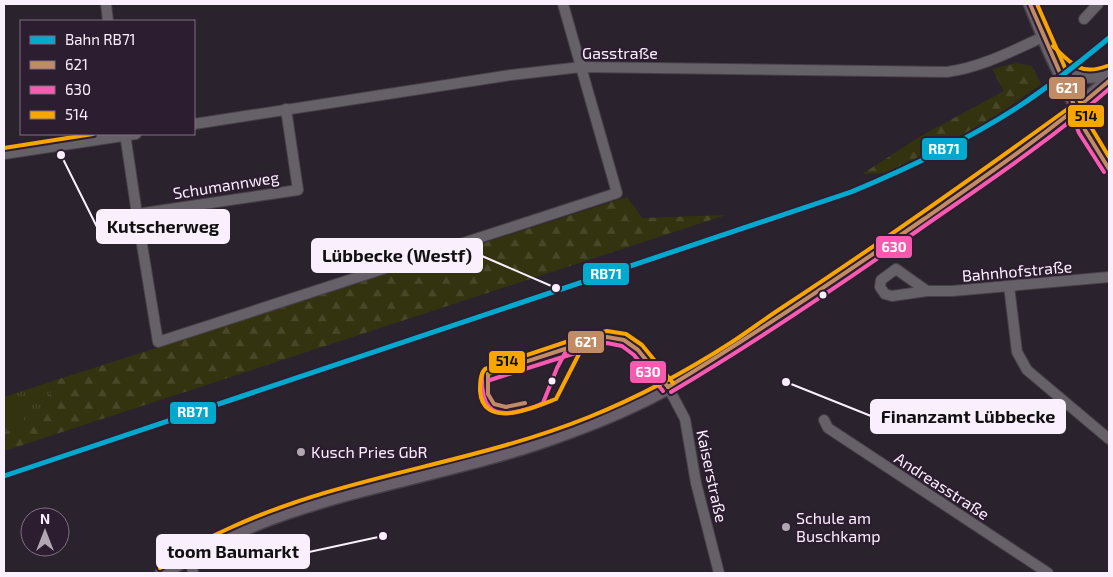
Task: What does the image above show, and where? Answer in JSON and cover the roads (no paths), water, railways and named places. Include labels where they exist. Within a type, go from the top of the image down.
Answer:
[{"type":"main road","points":[[164,573],[190,556],[228,536],[269,518],[331,498],[485,459],[540,442],[594,422],[668,387],[736,347],[866,259],[1077,110],[1109,81]]},
{"type":"street","points":[[106,4],[108,20]]},
{"type":"street","points":[[129,135],[136,214],[158,342],[617,193],[563,4]]},
{"type":"street","points":[[1030,4],[1085,130],[1109,169]]},
{"type":"street","points":[[1084,19],[1098,4]]},
{"type":"street","name":"Gasstraße","points":[[195,124],[511,75],[581,67],[947,72],[968,69],[1044,37]]},
{"type":"street","points":[[1049,51],[1070,71],[1082,76],[1095,76],[1109,72]]},
{"type":"street","name":"Schumannweg","points":[[136,214],[298,190],[286,109]]},
{"type":"street","points":[[4,154],[123,135]]},
{"type":"street","name":"Bahnhofstraße","points":[[927,291],[952,291],[1109,277]]},
{"type":"street","points":[[1008,286],[1017,352],[1027,370],[1109,439]]},
{"type":"street","name":"Kaiserstraße","points":[[668,387],[686,419],[697,489],[719,573]]},
{"type":"street","name":"Andreasstraße","points":[[824,420],[828,428],[1048,573]]},
{"type":"street","points":[[190,556],[193,573]]},
{"type":"rail line","name":"RB71","points":[[4,476],[851,192],[936,153],[978,131],[1030,99],[1109,38]]},
{"type":"place","name":"Kutscherweg","points":[[61,155]]},
{"type":"place","name":"Lübbecke (Westf)","points":[[556,288]]},
{"type":"place","name":"Finanzamt Lübbecke","points":[[786,382]]},
{"type":"place","name":"Kusch Pries GbR","points":[[301,452]]},
{"type":"place","name":"Schule am Buschkamp","points":[[786,527]]},
{"type":"place","name":"toom Baumarkt","points":[[383,536]]}]
